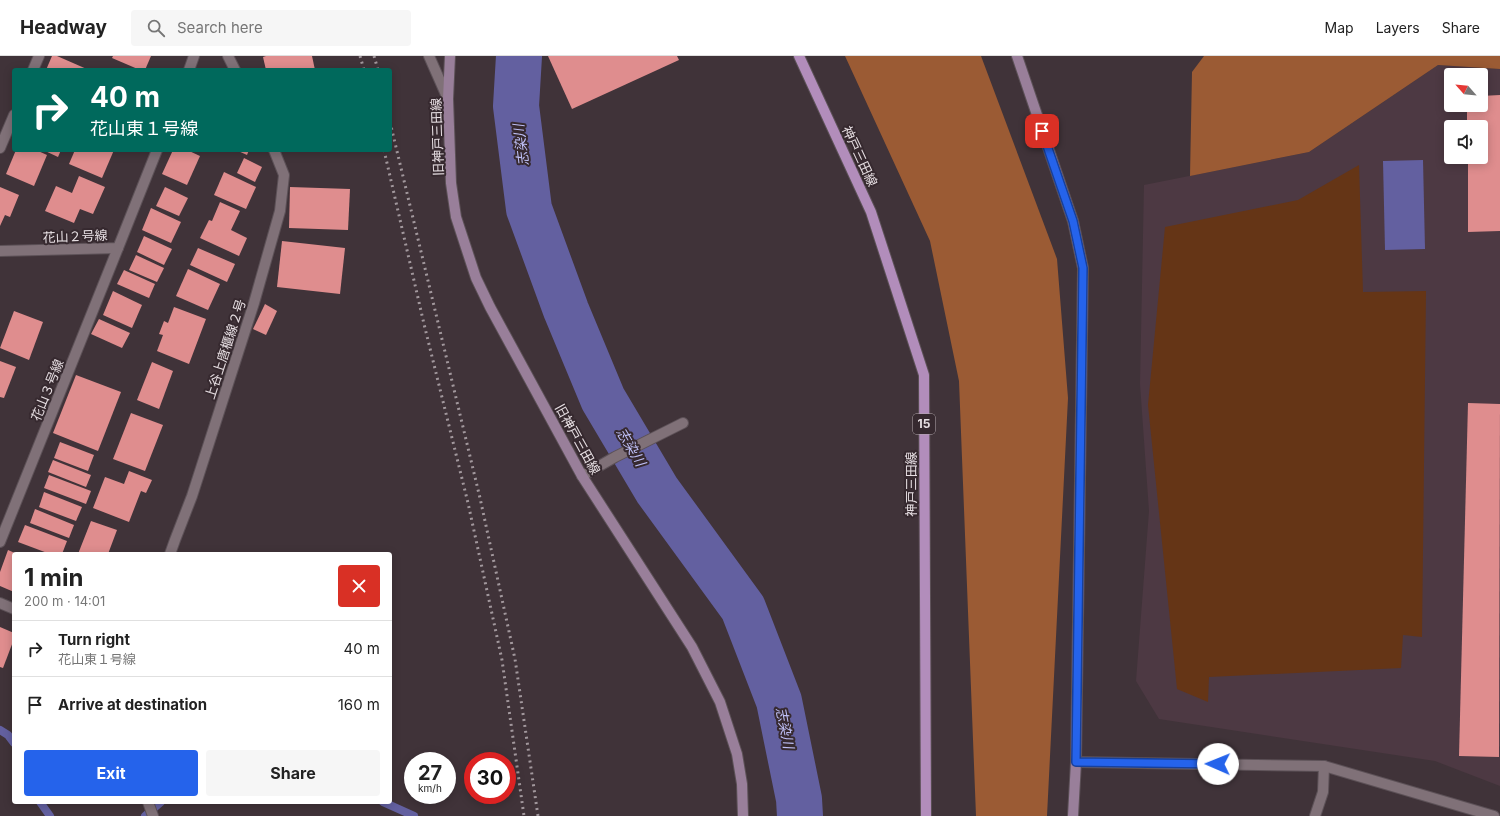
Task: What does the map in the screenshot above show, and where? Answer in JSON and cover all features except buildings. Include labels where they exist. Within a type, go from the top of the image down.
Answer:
[{"type":"main road","name":"神戸三田線","points":[[799,56],[871,212],[924,375],[926,816]]},
{"type":"street","points":[[34,68],[39,56]]},
{"type":"street","points":[[190,68],[194,56]]},
{"type":"street","points":[[228,56],[234,68]]},
{"type":"street","points":[[428,56],[448,99]]},
{"type":"street","name":"旧神戸三田線","points":[[450,56],[448,99],[451,183],[456,217],[476,278],[490,307],[582,476],[692,647],[720,702],[737,754],[742,784],[743,816]]},
{"type":"street","points":[[1017,56],[1073,221],[1083,268],[1076,762],[1073,816]]},
{"type":"street","points":[[0,148],[12,120]]},
{"type":"street","name":"花山２号線","points":[[0,251],[118,248],[156,152]]},
{"type":"street","name":"上谷上唐櫃線２号","points":[[171,552],[192,496],[252,310],[280,211],[284,175],[275,152]]},
{"type":"street","name":"花山３号線","points":[[0,542],[118,248]]},
{"type":"street","points":[[582,476],[614,457],[683,423]]},
{"type":"street","points":[[0,603],[12,608]]},
{"type":"street","points":[[1076,762],[1324,766],[1494,816]]},
{"type":"street","points":[[1315,816],[1323,792],[1324,766]]},
{"type":"street","points":[[149,804],[153,816]]},
{"type":"shaded area","points":[[845,56],[981,56],[1057,259],[1068,398],[1047,816],[976,816],[959,381],[930,241]]},
{"type":"shaded area","points":[[1204,56],[1500,56],[1500,69],[1438,65],[1309,152],[1190,176],[1192,72]]},
{"type":"shaded area","points":[[1438,65],[1484,68],[1444,68],[1444,112],[1488,112],[1488,68],[1500,69],[1500,786],[1435,761],[1159,719],[1136,681],[1149,511],[1140,384],[1144,185],[1309,152]]},
{"type":"shaded area","points":[[1423,160],[1425,249],[1385,250],[1383,161]]},
{"type":"shaded area","points":[[1359,165],[1363,292],[1426,291],[1422,637],[1403,635],[1401,668],[1209,677],[1208,702],[1177,689],[1148,405],[1165,227],[1298,200]]},
{"type":"waterway","name":"志染川","points":[[519,56],[516,106],[529,209],[566,310],[603,399],[657,490],[743,608],[779,701],[799,799],[800,816]]},
{"type":"waterway","points":[[0,730],[8,735],[12,740]]},
{"type":"waterway","points":[[41,804],[50,816]]},
{"type":"waterway","points":[[145,816],[159,804]]},
{"type":"waterway","points":[[387,804],[414,816]]},
{"type":"railway","points":[[360,56],[363,68]]},
{"type":"railway","points":[[374,56],[377,68]]},
{"type":"railway","points":[[392,130],[480,498],[515,659],[538,816]]},
{"type":"railway","points":[[384,152],[424,324],[468,503],[502,660],[524,816]]},
{"type":"route","points":[[1042,131],[1073,221],[1083,268],[1076,762],[1218,764]]}]
